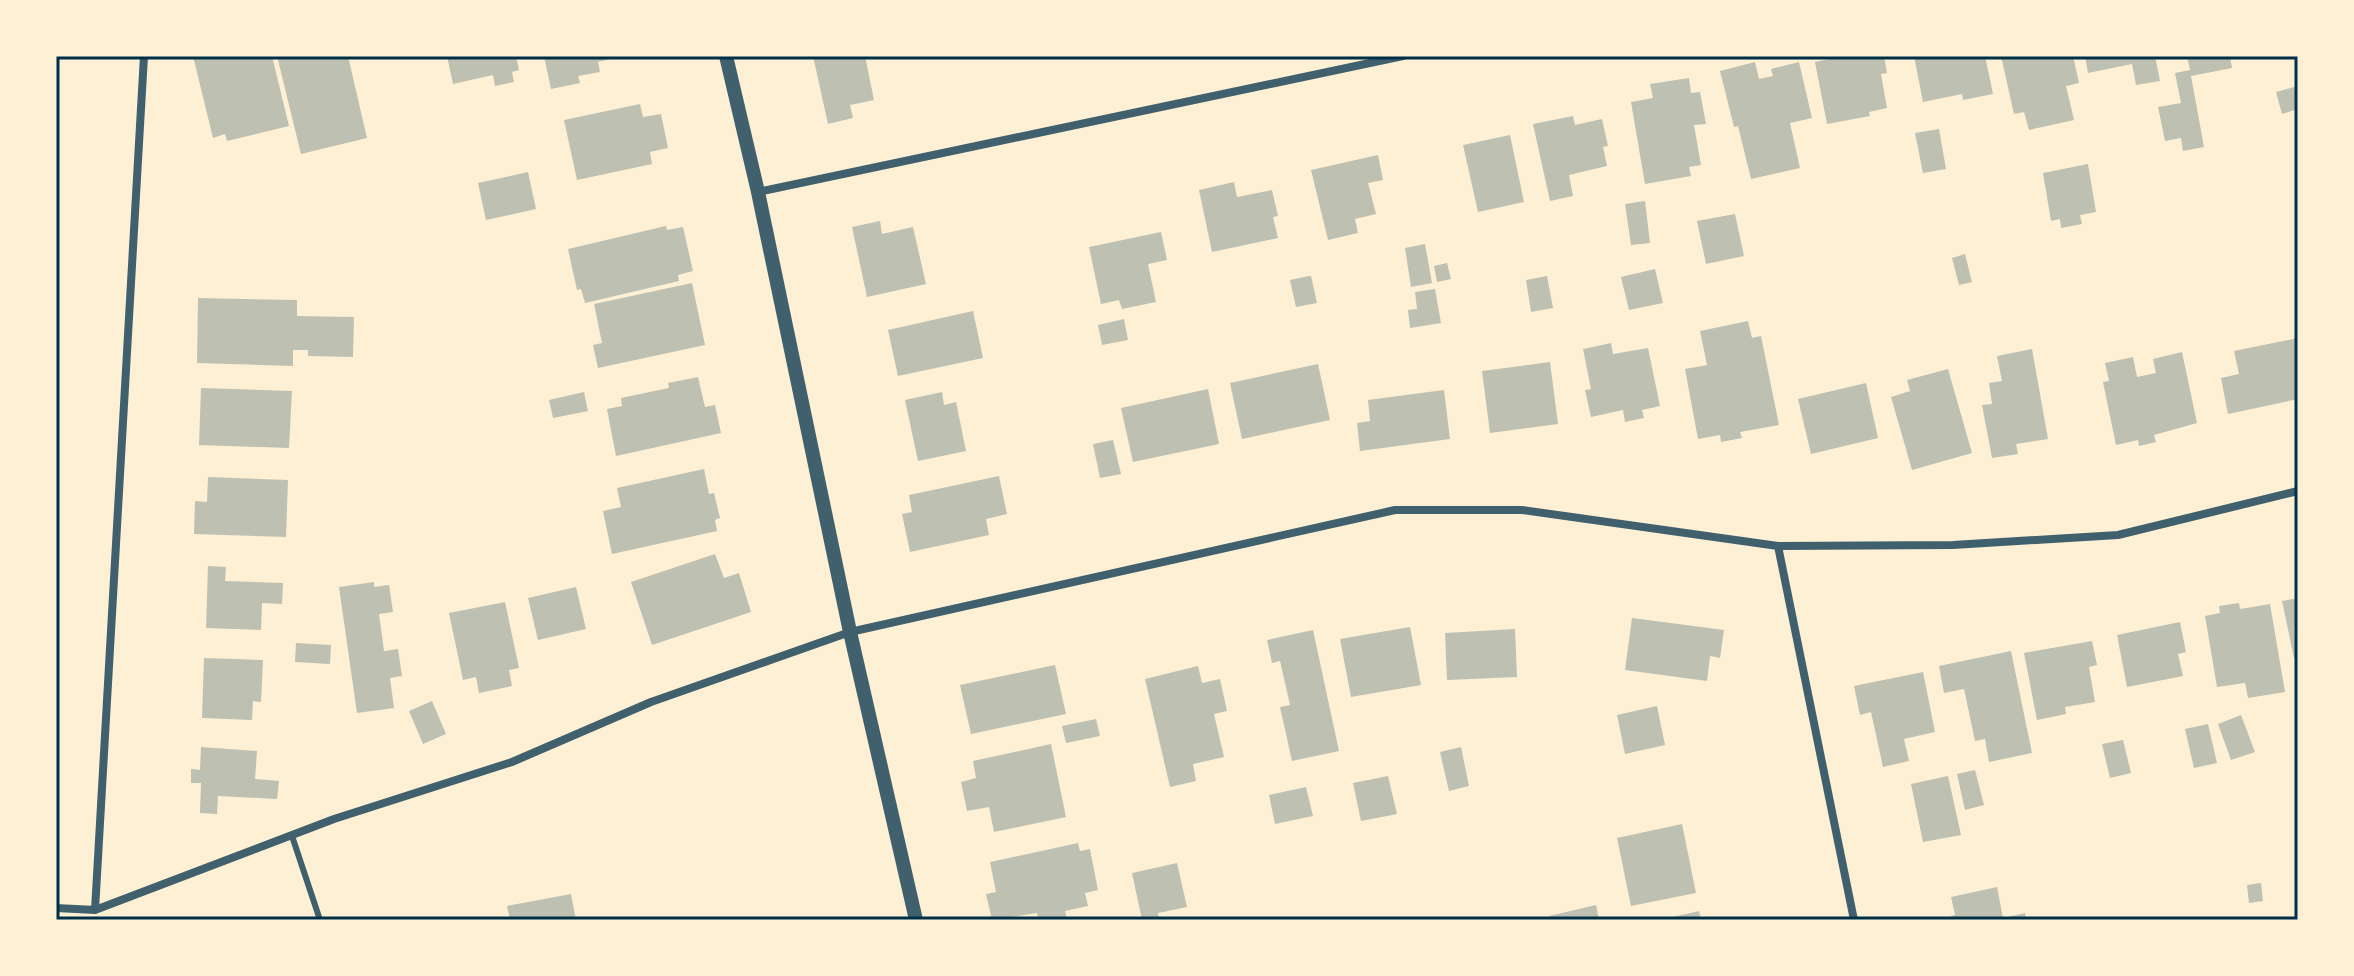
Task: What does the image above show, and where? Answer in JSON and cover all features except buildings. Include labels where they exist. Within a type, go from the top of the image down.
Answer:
[{"type":"street","points":[[95,910],[144,56]]},
{"type":"street","points":[[726,56],[758,192],[850,632],[916,920]]},
{"type":"street","points":[[758,192],[1403,56]]},
{"type":"street","points":[[56,908],[95,910],[334,819],[512,762],[651,702],[850,632],[1395,510],[1522,510],[1778,546],[1953,545],[2118,535],[2298,491]]},
{"type":"street","points":[[1778,546],[1854,920]]},
{"type":"lane","points":[[292,836],[320,920]]}]
